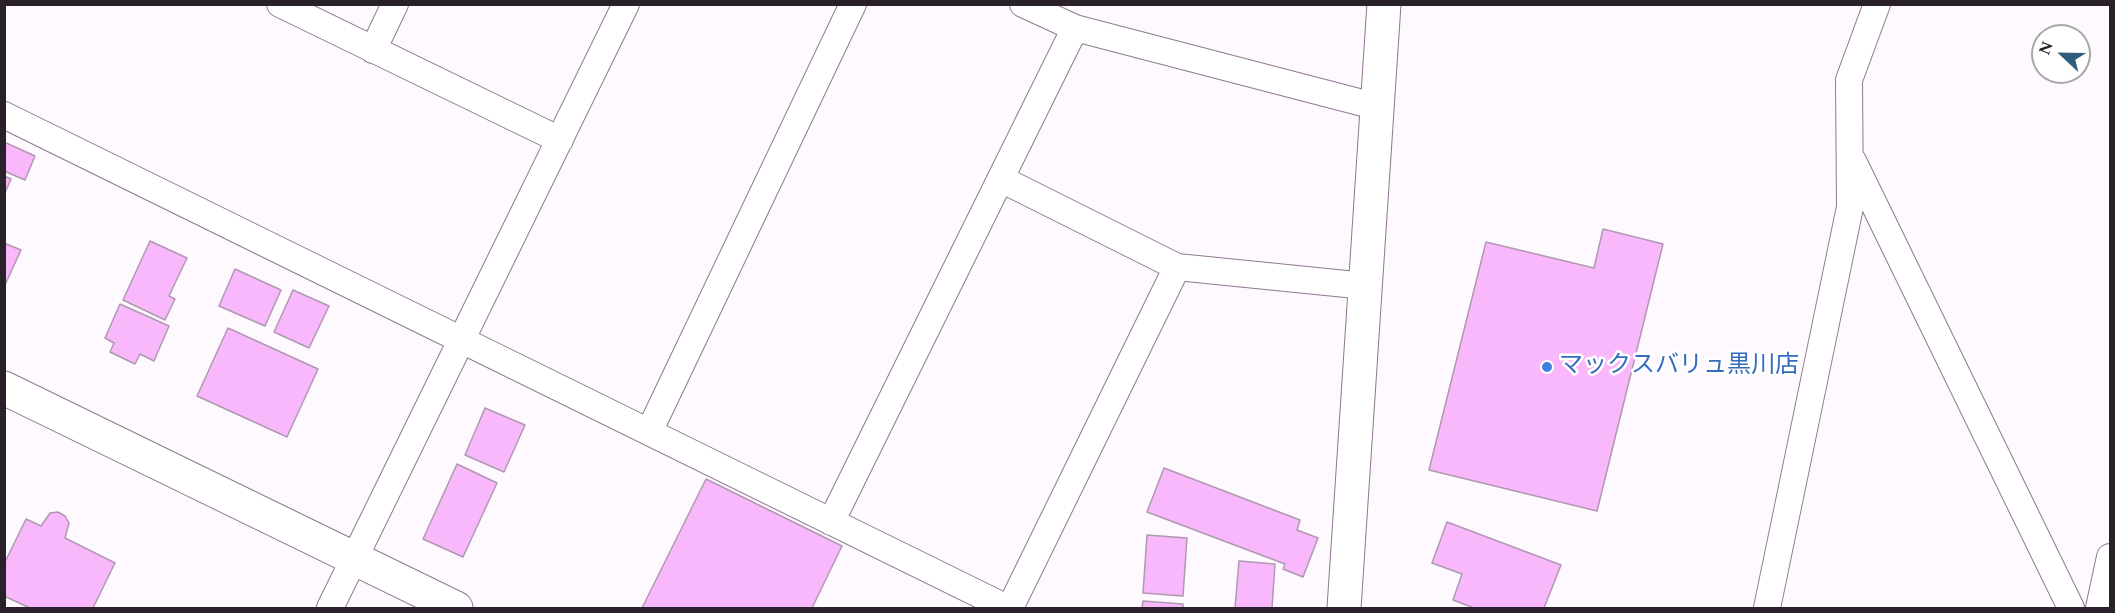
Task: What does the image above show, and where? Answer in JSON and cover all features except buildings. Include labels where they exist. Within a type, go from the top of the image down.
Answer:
[{"type":"street","points":[[280,4],[560,140]]},
{"type":"street","points":[[374,50],[395,4]]},
{"type":"street","points":[[330,609],[626,4]]},
{"type":"street","points":[[649,432],[853,4]]},
{"type":"street","points":[[1023,4],[1075,28],[1378,107]]},
{"type":"street","points":[[1344,609],[1384,4]]},
{"type":"street","points":[[1767,609],[1850,207],[1849,80],[1877,4]]},
{"type":"street","points":[[831,522],[1075,28]]},
{"type":"street","points":[[4,116],[1008,609],[1177,267]]},
{"type":"street","points":[[1849,154],[2071,609]]},
{"type":"street","points":[[1000,179],[1177,267],[1366,286]]},
{"type":"street","points":[[4,388],[456,609]]},
{"type":"street","points":[[2098,609],[2110,557]]},
{"type":"place","name":"マックスバリュ黒川店","points":[[1547,367]]}]
